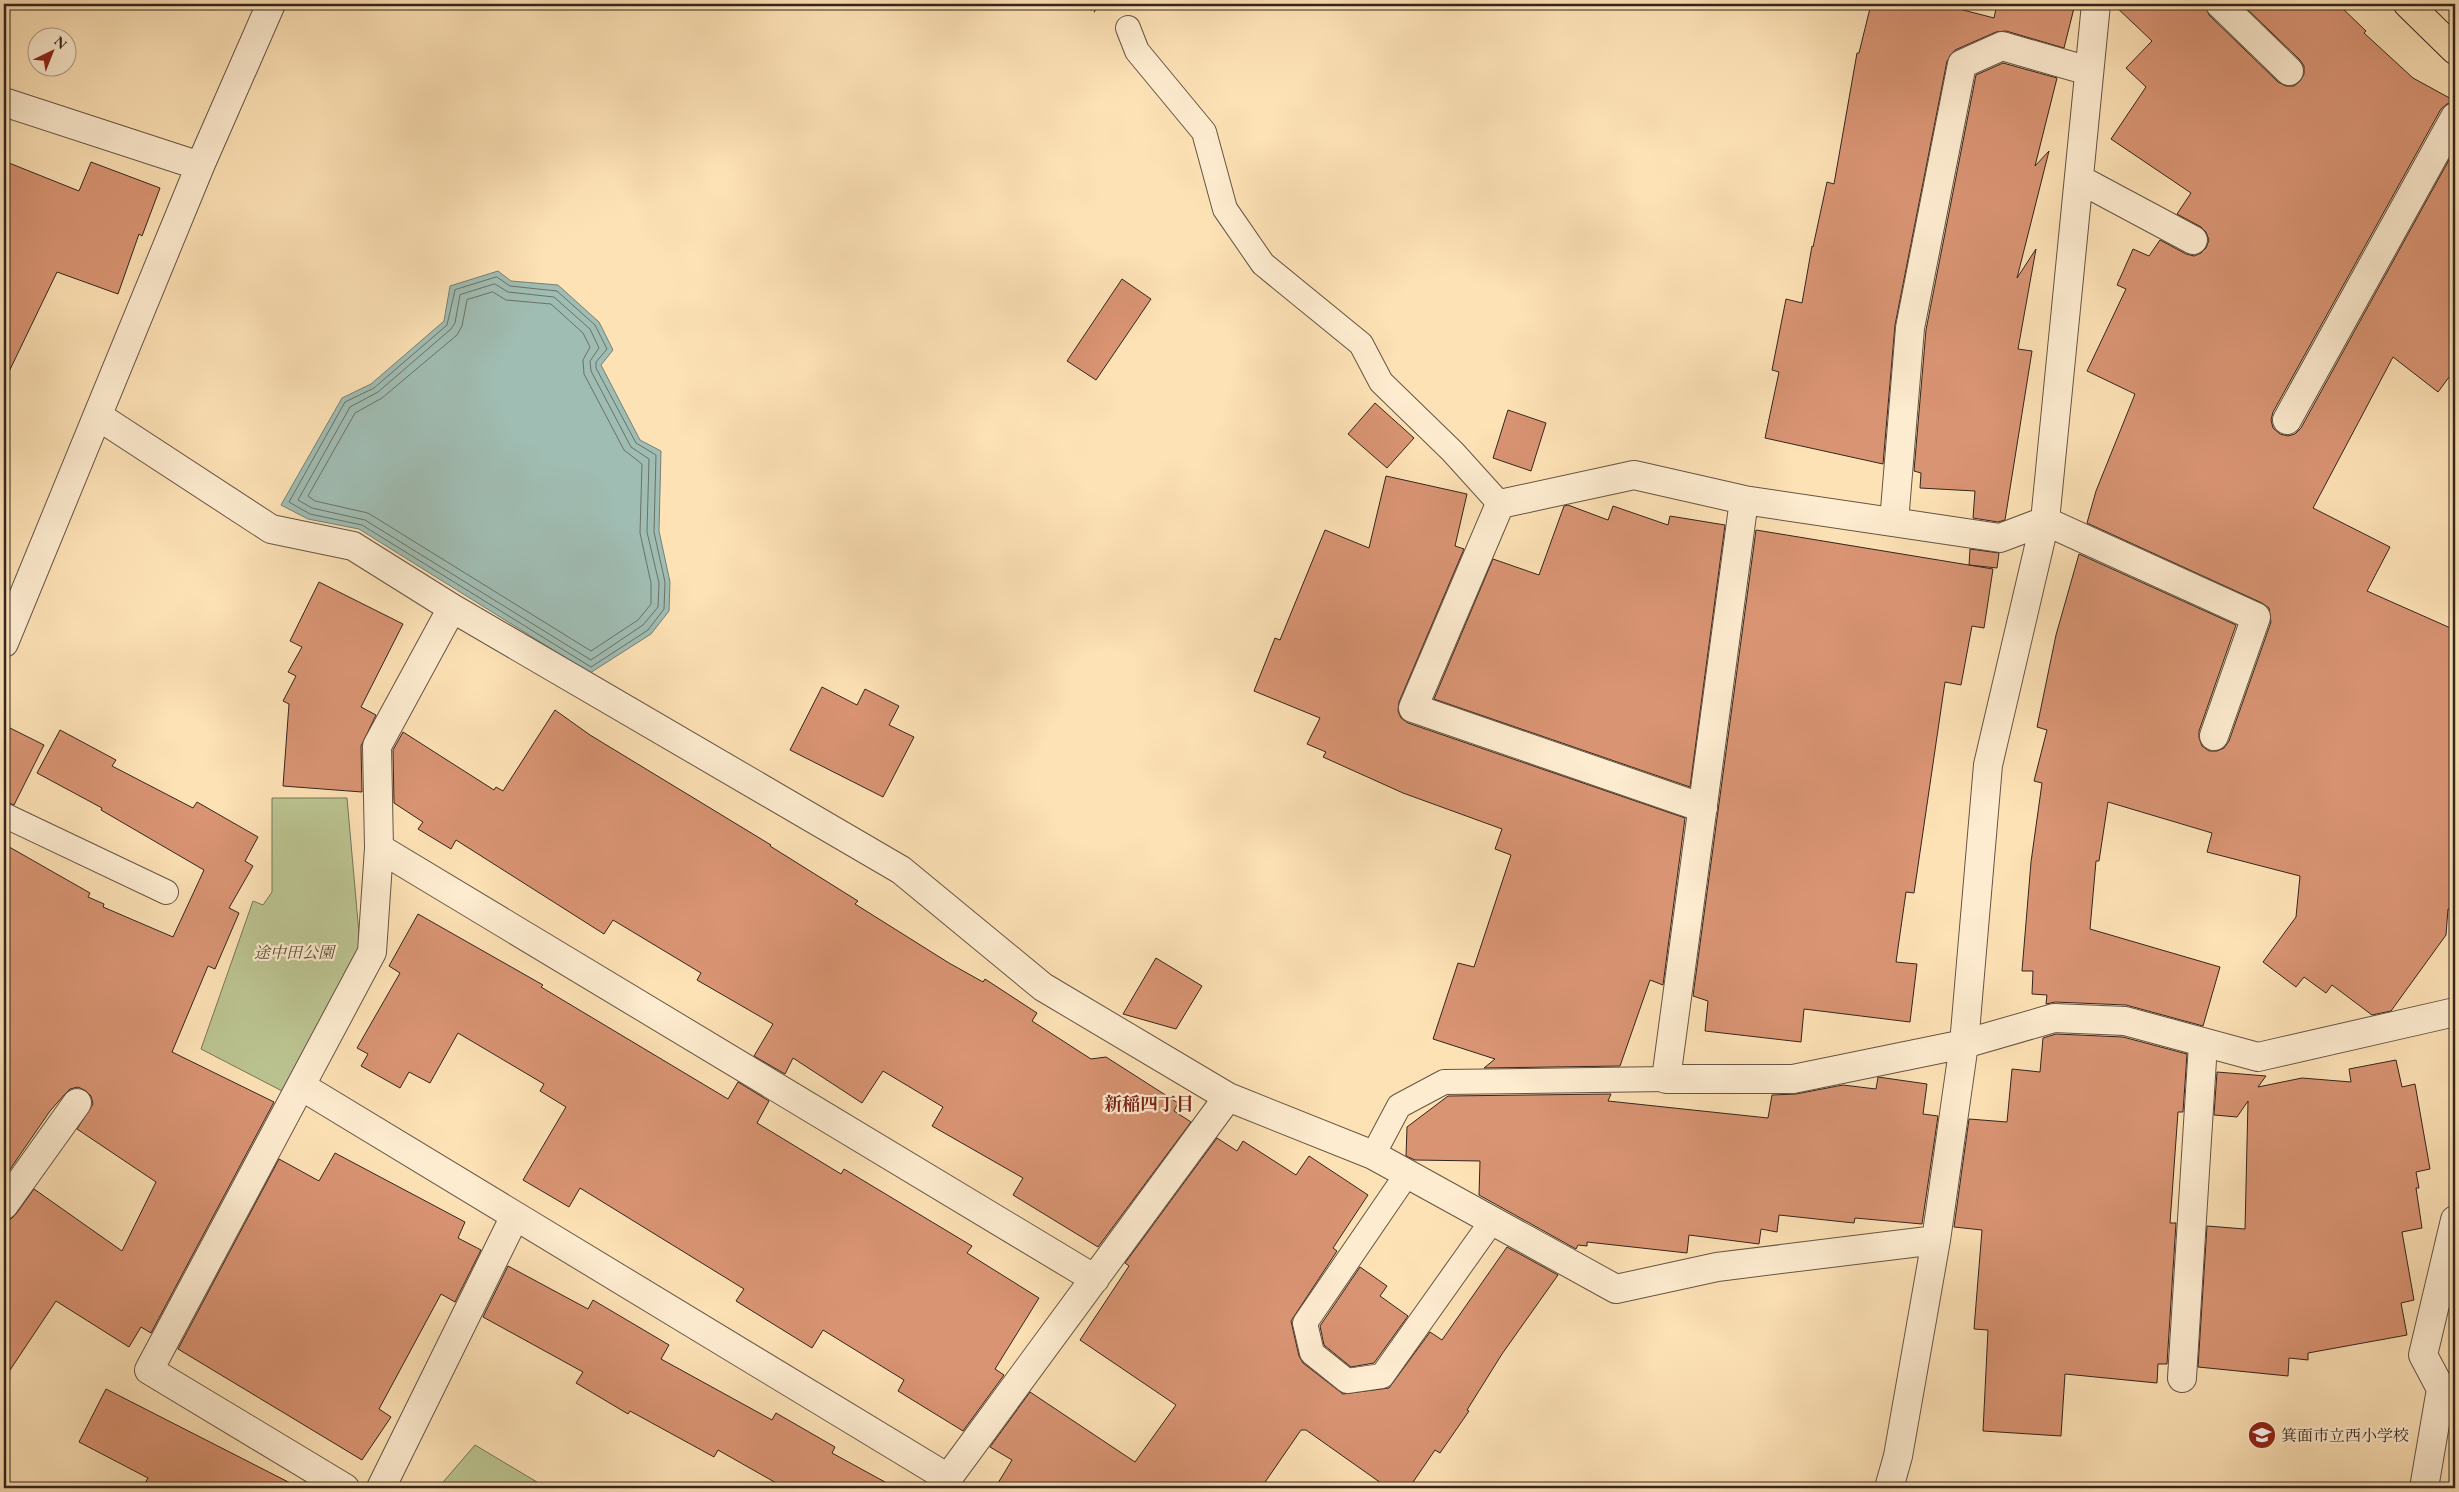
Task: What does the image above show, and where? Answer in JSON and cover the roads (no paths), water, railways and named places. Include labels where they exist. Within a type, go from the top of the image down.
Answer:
[{"type":"main road","points":[[2408,4],[2455,50]]},
{"type":"street","points":[[4,643],[200,166],[271,4]]},
{"type":"street","points":[[1889,1488],[1898,1456],[1936,1240],[1964,1044],[1988,764],[2044,521],[2096,4]]},
{"type":"street","points":[[2220,4],[2289,72]]},
{"type":"street","points":[[1894,522],[1910,328],[1962,64],[2002,46],[2089,71]]},
{"type":"street","points":[[4,102],[200,166]]},
{"type":"street","points":[[2287,420],[2455,117]]},
{"type":"street","points":[[2078,178],[2193,240]]},
{"type":"street","points":[[98,416],[272,529],[353,546],[452,608],[901,870],[1043,987],[1228,1097],[1373,1155],[1616,1289],[1717,1267],[1936,1240]]},
{"type":"street","points":[[1703,808],[1413,708],[1500,504],[1634,475],[1744,500],[2000,538],[2044,521],[2256,617],[2214,736]]},
{"type":"street","points":[[1744,500],[1666,1079],[1793,1079],[1964,1044],[2054,1018],[2125,1021],[2203,1044],[2258,1057],[2455,1012]]},
{"type":"street","points":[[345,1488],[149,1370],[372,952],[379,848],[377,746],[452,608]]},
{"type":"street","points":[[379,848],[1095,1279]]},
{"type":"street","points":[[2182,1378],[2203,1044]]},
{"type":"street","points":[[301,1086],[948,1483],[1228,1097]]},
{"type":"street","points":[[4,1205],[77,1103]]},
{"type":"street","points":[[381,1488],[515,1216]]},
{"type":"street","points":[[2424,1488],[2441,1389],[2422,1355],[2455,1220]]},
{"type":"lane","points":[[1128,28],[1137,51],[1204,132],[1225,209],[1263,264],[1361,344],[1381,382],[1453,452],[1500,504]]},
{"type":"lane","points":[[4,815],[166,892]]},
{"type":"lane","points":[[1373,1155],[1399,1106],[1444,1082],[1666,1079]]},
{"type":"lane","points":[[1407,1174],[1305,1323],[1312,1353],[1347,1381],[1382,1376],[1492,1221]]},
{"type":"water","points":[[498,271],[511,281],[558,285],[599,322],[613,350],[601,365],[640,440],[661,451],[659,531],[670,582],[669,611],[651,634],[590,673],[359,529],[308,519],[281,505],[342,398],[371,384],[444,321],[450,286]]},
{"type":"place","name":"箕面市立西小学校","points":[[2262,1435]]},
{"type":"district","name":"新稲四丁目","points":[[1149,1103]]},
{"type":"park label","name":"途中田公園","points":[[294,952]]}]
